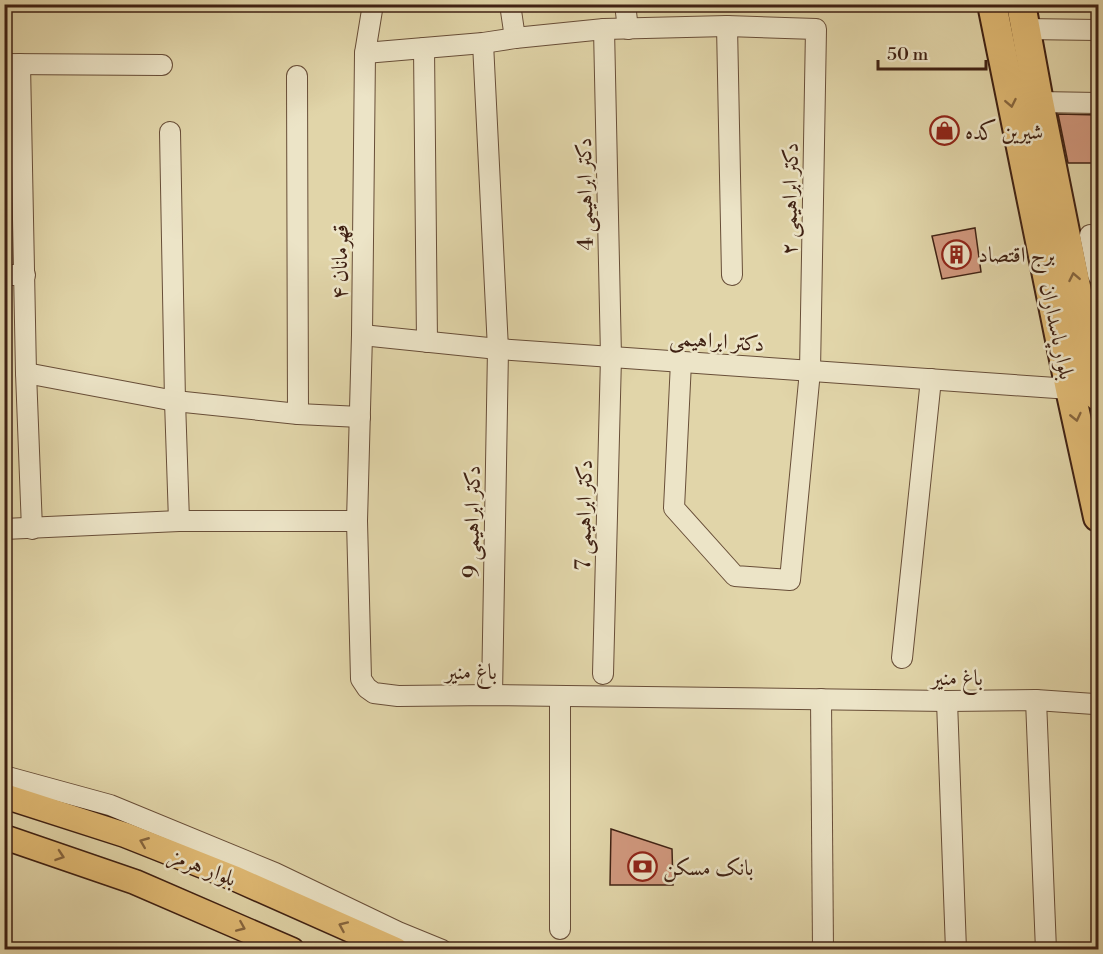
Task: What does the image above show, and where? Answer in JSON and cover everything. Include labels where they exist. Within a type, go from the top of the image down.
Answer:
[{"type":"highway","name":"بلوار پاسداران","points":[[992,4],[1098,517]]},
{"type":"highway","name":"بلوار پاسداران","points":[[1023,17],[1039,102],[1085,234],[1097,381]]},
{"type":"main road","name":"بلوار هرمز","points":[[4,796],[136,839],[236,879],[396,950]]},
{"type":"main road","name":"بلوار هرمز","points":[[4,837],[135,882],[292,950]]},
{"type":"street","name":"قهرمانان ۴","points":[[357,521],[362,335],[365,53],[373,4]]},
{"type":"street","points":[[510,4],[515,38]]},
{"type":"street","points":[[625,4],[628,29]]},
{"type":"street","points":[[1023,17],[1098,30]]},
{"type":"street","points":[[365,53],[483,43],[604,29],[727,26],[732,276]]},
{"type":"street","name":"دکتر ابراهیمی ۲","points":[[681,362],[674,508],[735,576],[790,580],[810,371],[816,29],[727,26]]},
{"type":"street","name":"دکتر ابراهیمی 4","points":[[604,29],[611,357]]},
{"type":"street","name":"دکتر ابراهیمی 9","points":[[483,43],[498,349],[492,695]]},
{"type":"street","points":[[424,48],[427,342]]},
{"type":"street","points":[[32,529],[25,275],[12,64],[162,65]]},
{"type":"street","points":[[297,76],[298,414]]},
{"type":"street","points":[[1039,102],[1098,103]]},
{"type":"street","points":[[170,132],[179,521]]},
{"type":"street","points":[[1085,234],[1098,275]]},
{"type":"street","points":[[4,275],[25,275]]},
{"type":"street","name":"دکتر ابراهیمی","points":[[362,335],[498,349],[1070,389]]},
{"type":"street","name":"دکتر ابراهیمی 7","points":[[603,674],[611,357]]},
{"type":"street","points":[[26,373],[175,401],[298,414],[360,417]]},
{"type":"street","points":[[902,658],[931,379]]},
{"type":"street","points":[[4,529],[179,521],[357,521]]},
{"type":"street","name":"باغ منیر","points":[[357,521],[361,679],[374,693],[398,696],[1036,700],[1098,706]]},
{"type":"street","points":[[560,696],[560,930]]},
{"type":"street","points":[[821,699],[823,950]]},
{"type":"street","points":[[1036,700],[1046,950]]},
{"type":"street","points":[[947,701],[956,950]]},
{"type":"street","points":[[4,776],[110,805],[275,873],[398,932],[442,950]]},
{"type":"building","points":[[1058,114],[1098,115],[1098,163],[1068,163]]},
{"type":"building","name":"برج اقتصاد","points":[[975,228],[981,272],[942,279],[932,236]]},
{"type":"building","name":"بانک مسکن","points":[[611,829],[672,849],[673,885],[610,885]]},
{"type":"place","name":"شیرین کده","points":[[944,131]]},
{"type":"place","name":"برج اقتصاد","points":[[957,254]]},
{"type":"place","name":"بانک مسکن","points":[[642,867]]}]
